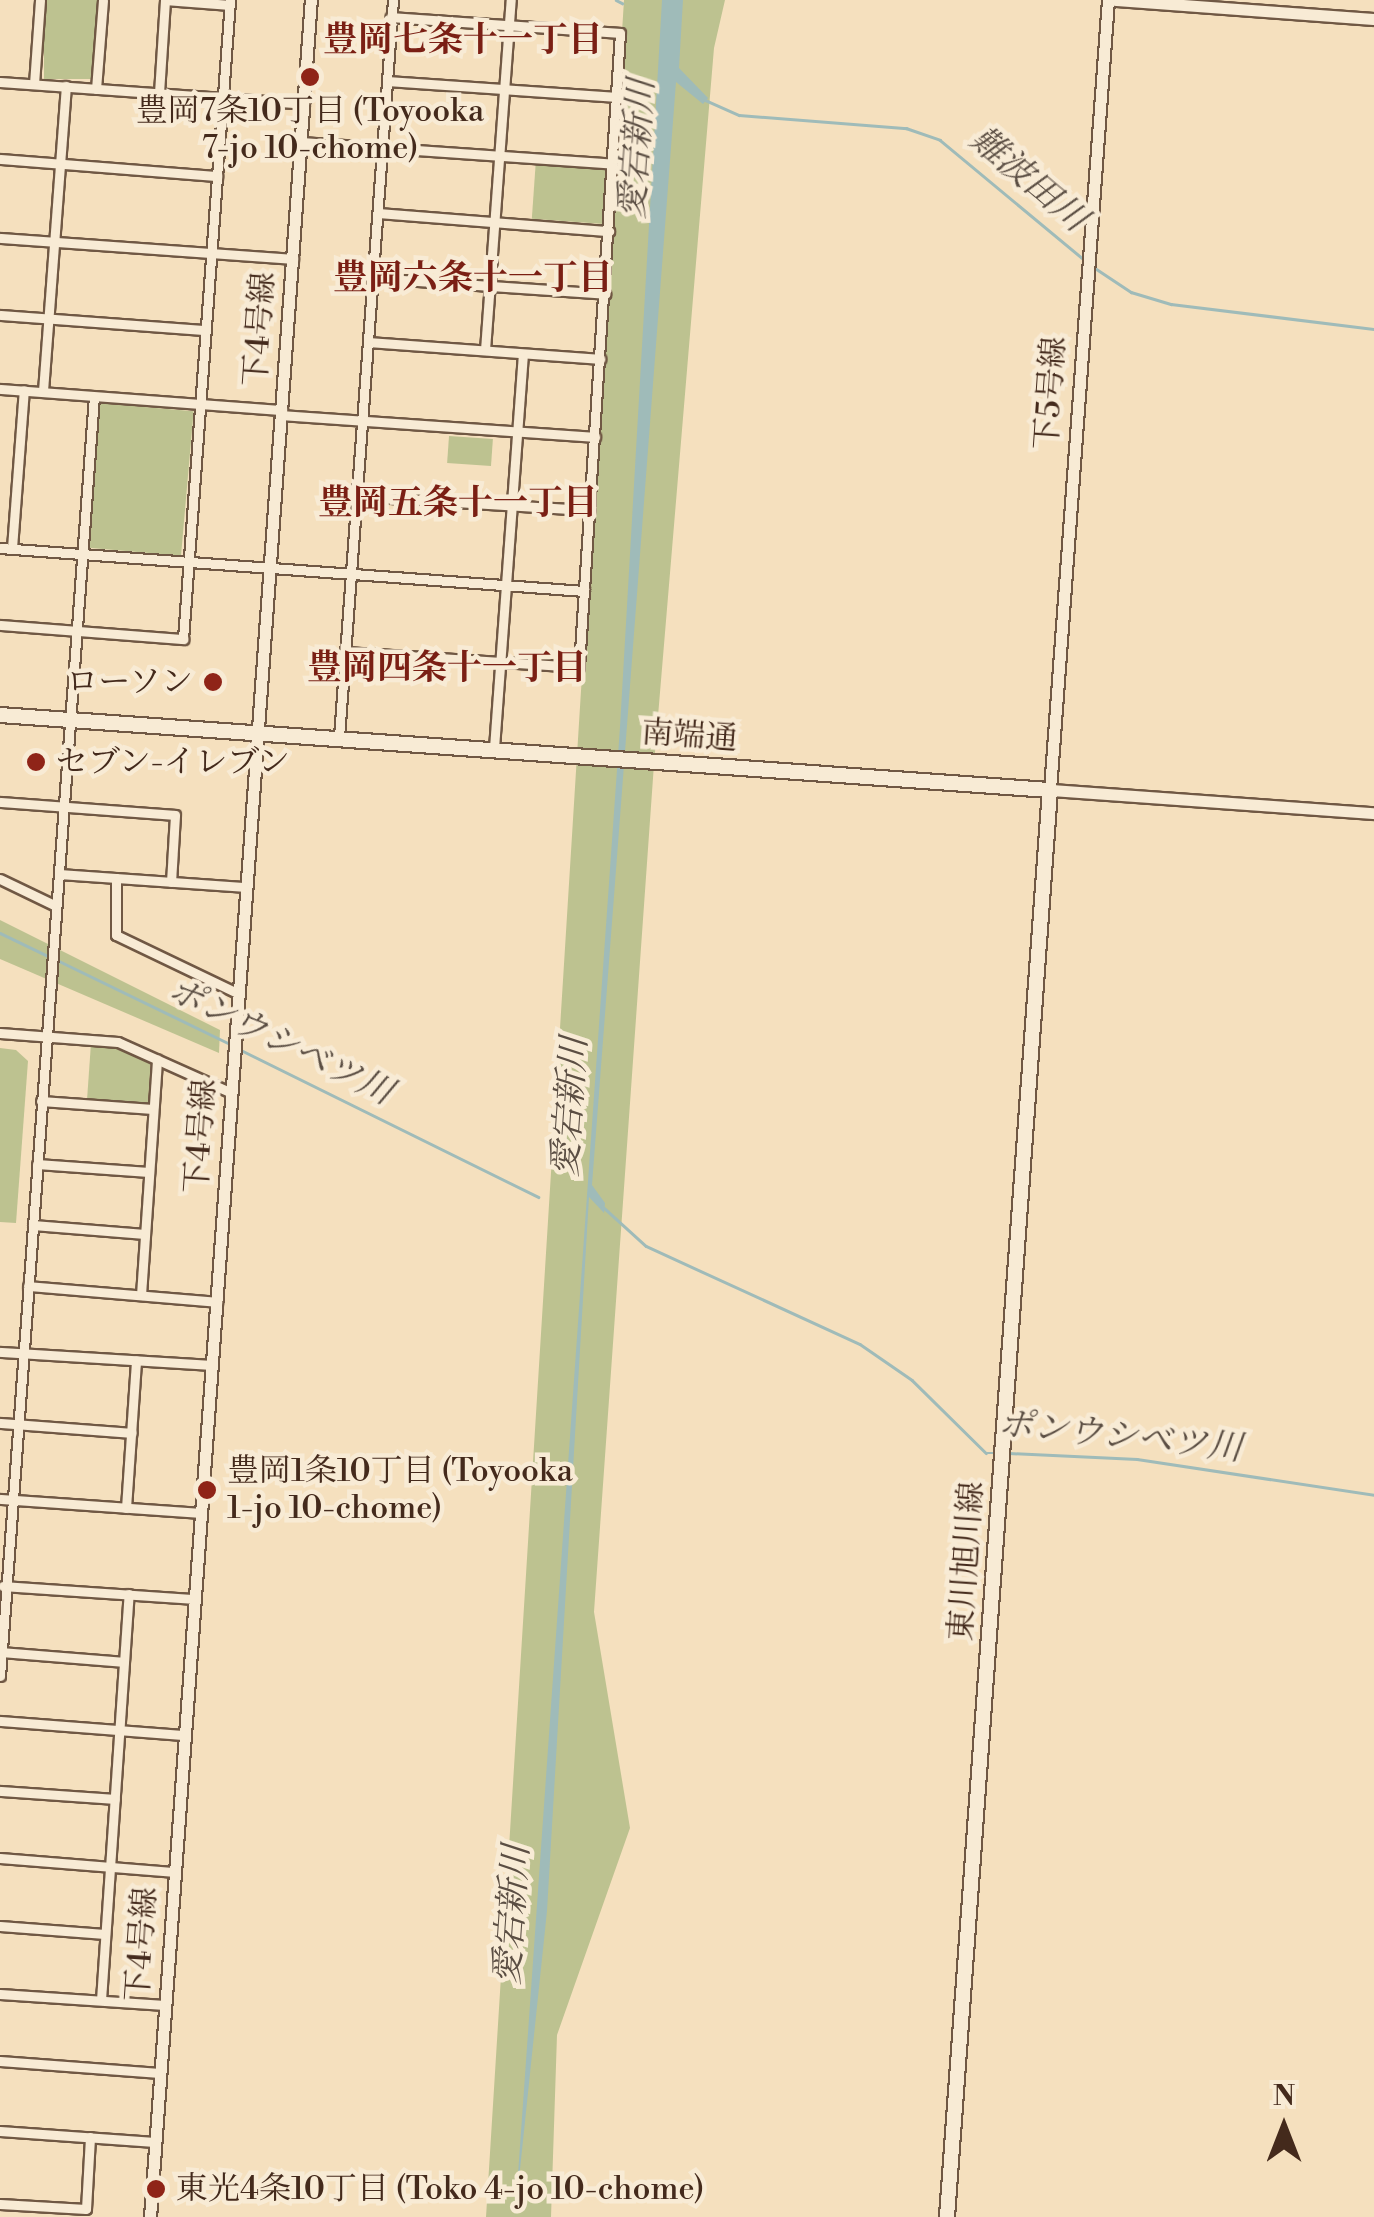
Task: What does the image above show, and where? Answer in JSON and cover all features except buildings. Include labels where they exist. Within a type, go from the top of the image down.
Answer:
[{"type":"main road","name":"南端通","points":[[0,716],[1050,790]]},
{"type":"main road","name":"東川旭川線","points":[[947,2217],[1050,790]]},
{"type":"street","points":[[34,84],[40,0]]},
{"type":"street","points":[[96,88],[103,0]]},
{"type":"street","points":[[0,625],[182,638],[229,2],[166,0],[159,93]]},
{"type":"street","name":"下4号線","points":[[150,2217],[312,0]]},
{"type":"street","points":[[339,737],[392,0]]},
{"type":"street","points":[[485,350],[510,0]]},
{"type":"street","points":[[1111,0],[1374,19]]},
{"type":"street","name":"下5号線","points":[[1050,790],[1089,245],[1111,0]]},
{"type":"street","points":[[346,652],[580,667],[620,33],[391,17]]},
{"type":"street","points":[[387,81],[618,97]]},
{"type":"street","points":[[0,82],[304,104]]},
{"type":"street","points":[[43,392],[66,86]]},
{"type":"street","points":[[302,142],[613,164]]},
{"type":"street","points":[[0,160],[216,176]]},
{"type":"street","points":[[378,213],[609,231]]},
{"type":"street","points":[[0,238],[292,259]]},
{"type":"street","points":[[373,278],[605,294]]},
{"type":"street","points":[[0,315],[205,330]]},
{"type":"street","points":[[368,342],[600,359]]},
{"type":"street","points":[[494,748],[524,354]]},
{"type":"street","points":[[0,388],[595,437]]},
{"type":"street","points":[[12,548],[24,390]]},
{"type":"street","points":[[0,1676],[2,1586],[14,1500],[16,1424],[94,396]]},
{"type":"street","points":[[358,496],[590,510]]},
{"type":"street","points":[[0,548],[584,591]]},
{"type":"street","name":"南端通","points":[[1050,790],[1374,814]]},
{"type":"street","points":[[0,802],[175,815],[171,882]]},
{"type":"street","points":[[59,874],[247,887]]},
{"type":"street","points":[[116,878],[116,934],[238,994]]},
{"type":"street","points":[[0,880],[56,906]]},
{"type":"street","points":[[0,1034],[118,1042],[232,1093]]},
{"type":"street","points":[[141,1295],[157,1060]]},
{"type":"street","points":[[41,1102],[154,1109]]},
{"type":"street","points":[[38,1164],[149,1172]]},
{"type":"street","points":[[33,1224],[145,1234]]},
{"type":"street","points":[[28,1286],[217,1302]]},
{"type":"street","points":[[0,1352],[212,1365]]},
{"type":"street","points":[[126,1508],[136,1360]]},
{"type":"street","points":[[0,1423],[132,1433]]},
{"type":"street","points":[[0,1499],[202,1513]]},
{"type":"street","points":[[2,1586],[195,1599]]},
{"type":"street","points":[[101,2000],[129,1594]]},
{"type":"street","points":[[2,1652],[124,1662]]},
{"type":"street","points":[[0,1721],[184,1734]]},
{"type":"street","points":[[0,1791],[115,1799]]},
{"type":"street","points":[[0,1858],[175,1872]]},
{"type":"street","points":[[0,1926],[104,1934]]},
{"type":"street","points":[[0,1994],[166,2006]]},
{"type":"street","points":[[0,2061],[160,2073]]},
{"type":"street","points":[[0,2131],[155,2142]]},
{"type":"street","points":[[0,2204],[86,2210],[90,2137]]},
{"type":"green space","points":[[44,0],[99,0],[99,79],[44,79]]},
{"type":"green space","points":[[624,0],[725,0],[714,48],[654,764],[594,1612],[630,1828],[557,2035],[551,2217],[486,2217]]},
{"type":"green space","points":[[536,159],[608,164],[604,224],[532,219]]},
{"type":"green space","points":[[98,403],[194,411],[181,556],[85,547]]},
{"type":"green space","points":[[449,436],[493,439],[491,466],[447,463]]},
{"type":"green space","points":[[0,920],[220,1030],[219,1053],[0,959]]},
{"type":"green space","points":[[91,1043],[116,1045],[151,1060],[148,1104],[87,1100]]},
{"type":"green space","points":[[0,1048],[16,1050],[28,1061],[16,1223],[0,1222]]},
{"type":"water","points":[[662,0],[683,0],[679,68],[708,98],[703,104],[676,82],[592,1185],[605,1203],[604,1213],[589,1197],[547,1911],[515,2217],[620,727]]},
{"type":"waterway","name":"難波田川","points":[[616,0],[622,3]]},
{"type":"waterway","name":"難波田川","points":[[705,100],[739,115],[906,128],[940,140],[1086,261]]},
{"type":"waterway","name":"難波田川","points":[[1092,266],[1131,292],[1171,304],[1374,329]]},
{"type":"waterway","name":"ポンウシベツ川","points":[[0,933],[48,956]]},
{"type":"waterway","name":"ポンウシベツ川","points":[[55,959],[232,1045]]},
{"type":"waterway","name":"ポンウシベツ川","points":[[239,1049],[538,1197]]},
{"type":"waterway","name":"ポンウシベツ川","points":[[602,1206],[646,1246],[860,1344],[912,1380],[986,1453],[996,1453]]},
{"type":"waterway","name":"ポンウシベツ川","points":[[1009,1453],[1137,1459],[1374,1495]]},
{"type":"place","name":"豊岡7条10丁目 (Toyooka 7-jo 10-chome)","points":[[310,77]]},
{"type":"place","name":"ローソン","points":[[213,682]]},
{"type":"place","name":"セブン-イレブン","points":[[36,762]]},
{"type":"place","name":"豊岡1条10丁目 (Toyooka 1-jo 10-chome)","points":[[207,1490]]},
{"type":"place","name":"東光4条10丁目 (Toko 4-jo 10-chome)","points":[[156,2189]]},
{"type":"district","name":"豊岡七条十一丁目","points":[[463,41]]},
{"type":"district","name":"豊岡六条十一丁目","points":[[473,279]]},
{"type":"district","name":"豊岡五条十一丁目","points":[[458,504]]},
{"type":"district","name":"豊岡四条十一丁目","points":[[447,669]]},
{"type":"water label","name":"愛宕新川","points":[[638,149]]},
{"type":"water label","name":"愛宕新川","points":[[571,1107]]},
{"type":"water label","name":"愛宕新川","points":[[513,1915]]}]
